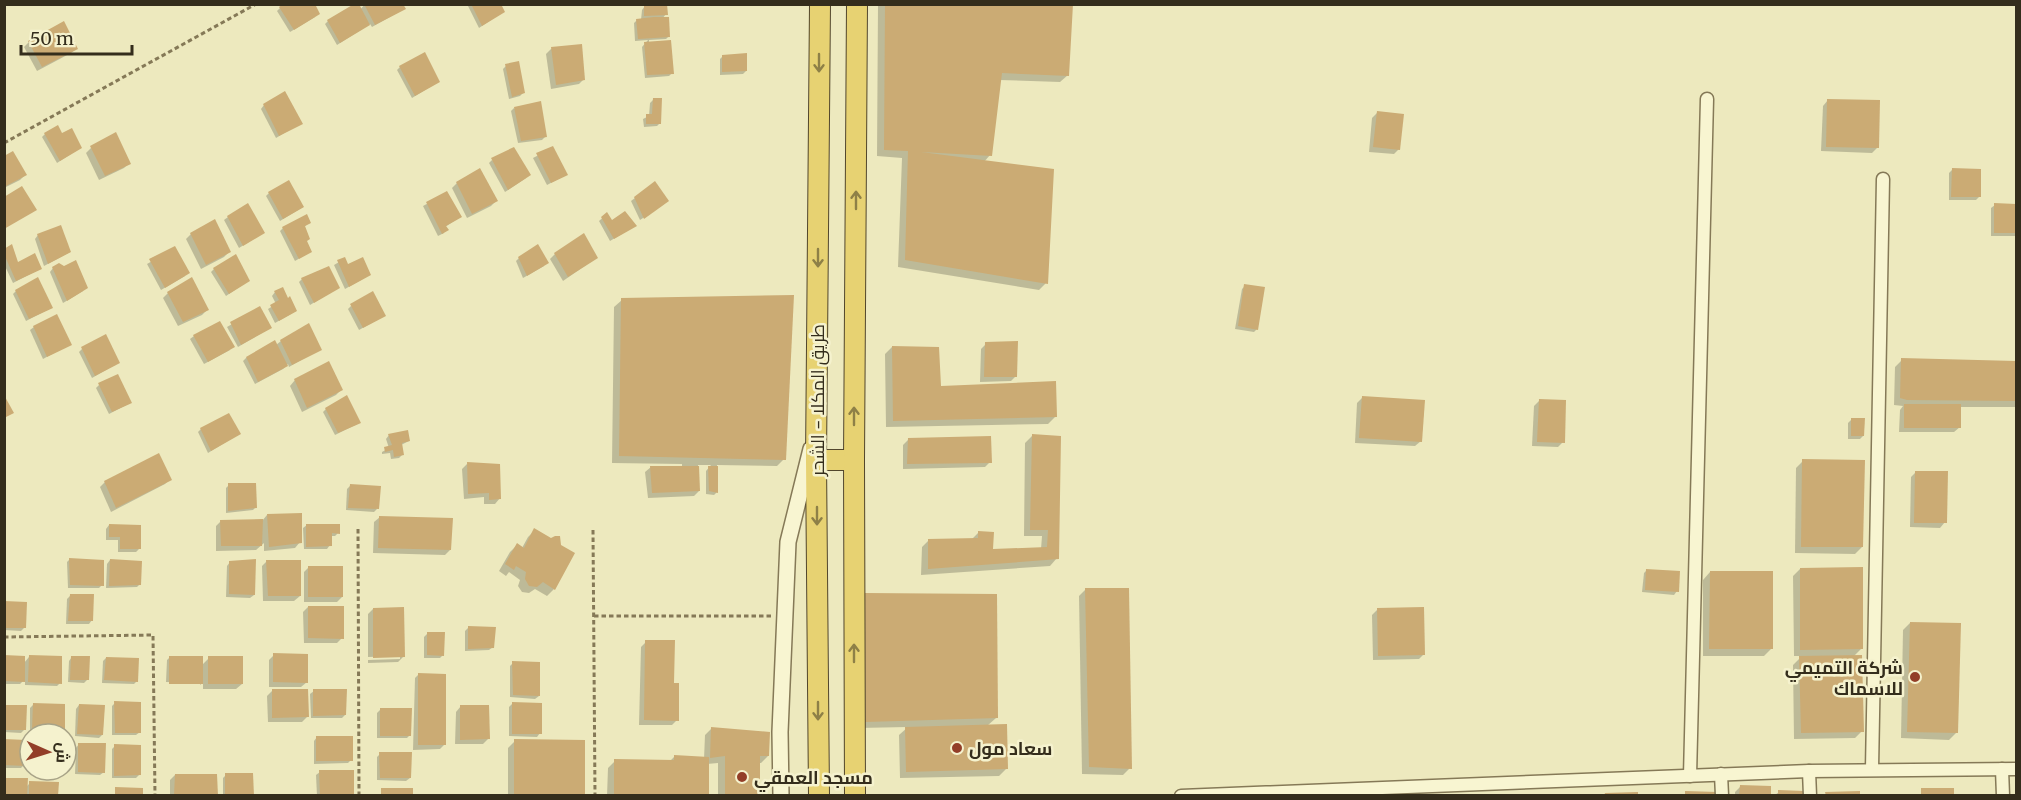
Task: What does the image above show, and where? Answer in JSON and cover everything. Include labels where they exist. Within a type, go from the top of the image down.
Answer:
[{"type":"highway","name":"طريق المكلا - الشحر","points":[[819,795],[816,426],[820,4]]},
{"type":"highway","name":"طريق المكلا - الشحر","points":[[855,795],[854,460],[857,4]]},
{"type":"highway","points":[[816,460],[854,460]]},
{"type":"street","points":[[1690,776],[1707,99]]},
{"type":"street","points":[[1872,769],[1883,179]]},
{"type":"street","points":[[781,795],[780,732],[788,542],[816,426]]},
{"type":"street","points":[[1181,795],[1351,792],[1872,769],[2016,769]]},
{"type":"street","points":[[2002,769],[2003,795]]},
{"type":"street","points":[[1809,771],[1810,795]]},
{"type":"street","points":[[1721,774],[1722,795]]},
{"type":"path","points":[[4,143],[256,4]]},
{"type":"path","points":[[358,529],[359,795]]},
{"type":"path","points":[[593,530],[595,795]]},
{"type":"path","points":[[594,616],[785,616]]},
{"type":"path","points":[[4,637],[153,635],[155,795]]},
{"type":"building","points":[[283,4],[315,4],[320,14],[294,30],[279,7]]},
{"type":"building","points":[[354,4],[359,4],[370,25],[340,43],[327,20]]},
{"type":"building","points":[[364,4],[403,4],[406,9],[375,25]]},
{"type":"building","points":[[471,4],[501,4],[505,12],[482,26]]},
{"type":"building","points":[[667,4],[668,15],[644,16],[644,5]]},
{"type":"building","points":[[885,4],[1073,4],[1069,76],[1002,73],[992,156],[921,152],[1054,169],[1048,284],[905,260],[908,151],[884,150]]},
{"type":"building","points":[[669,17],[670,37],[638,39],[636,19]]},
{"type":"building","points":[[64,21],[78,49],[42,67],[28,41]]},
{"type":"building","points":[[671,40],[674,74],[647,75],[644,42]]},
{"type":"building","points":[[582,44],[585,80],[556,85],[551,47]]},
{"type":"building","points":[[425,52],[440,82],[415,96],[399,66]]},
{"type":"building","points":[[747,53],[747,71],[722,72],[722,55]]},
{"type":"building","points":[[519,61],[525,93],[512,97],[505,64]]},
{"type":"building","points":[[285,91],[303,124],[279,136],[263,104]]},
{"type":"building","points":[[653,98],[662,98],[661,124],[646,124],[646,114],[652,114]]},
{"type":"building","points":[[1827,99],[1880,100],[1879,148],[1826,147]]},
{"type":"building","points":[[541,101],[547,137],[521,141],[514,107]]},
{"type":"building","points":[[1377,111],[1404,114],[1400,150],[1373,147]]},
{"type":"building","points":[[58,125],[62,133],[72,128],[82,148],[60,161],[44,133]]},
{"type":"building","points":[[116,132],[131,164],[105,176],[90,146]]},
{"type":"building","points":[[553,146],[568,175],[551,183],[536,153]]},
{"type":"building","points":[[514,147],[531,175],[508,190],[491,158]]},
{"type":"building","points":[[13,151],[27,175],[4,187],[4,156]]},
{"type":"building","points":[[480,168],[498,201],[472,214],[456,182]]},
{"type":"building","points":[[1952,168],[1981,169],[1981,197],[1951,197]]},
{"type":"building","points":[[289,180],[304,207],[283,219],[268,192]]},
{"type":"building","points":[[655,181],[669,201],[644,219],[634,197]]},
{"type":"building","points":[[22,186],[37,210],[4,229],[4,197]]},
{"type":"building","points":[[447,191],[462,217],[446,226],[449,230],[442,234],[426,202]]},
{"type":"building","points":[[248,203],[265,233],[243,246],[227,216]]},
{"type":"building","points":[[1994,203],[2016,204],[2016,233],[1994,233]]},
{"type":"building","points":[[625,211],[637,226],[614,239],[601,217],[607,212],[612,220]]},
{"type":"building","points":[[307,214],[311,223],[305,226],[310,239],[307,241],[312,252],[299,259],[282,227]]},
{"type":"building","points":[[215,219],[231,252],[206,265],[190,233]]},
{"type":"building","points":[[61,225],[71,252],[48,264],[37,234]]},
{"type":"building","points":[[584,233],[598,258],[568,277],[554,253]]},
{"type":"building","points":[[12,244],[18,262],[35,253],[42,269],[16,281],[4,254],[4,249]]},
{"type":"building","points":[[538,244],[549,263],[527,276],[518,257]]},
{"type":"building","points":[[175,246],[190,273],[165,288],[149,259]]},
{"type":"building","points":[[236,254],[250,281],[229,294],[213,268]]},
{"type":"building","points":[[345,257],[348,264],[363,257],[371,275],[349,287],[337,260]]},
{"type":"building","points":[[76,260],[88,288],[67,301],[52,267],[59,263],[64,266]]},
{"type":"building","points":[[329,266],[340,288],[314,303],[301,278]]},
{"type":"building","points":[[38,277],[53,308],[29,319],[15,290]]},
{"type":"building","points":[[192,277],[209,310],[183,322],[167,292]]},
{"type":"building","points":[[1244,284],[1265,287],[1258,330],[1238,326]]},
{"type":"building","points":[[283,287],[297,311],[279,321],[270,305],[279,300],[274,291]]},
{"type":"building","points":[[373,291],[386,316],[363,328],[350,304]]},
{"type":"building","points":[[794,295],[786,460],[619,456],[621,298]]},
{"type":"building","points":[[260,306],[272,328],[241,345],[230,322]]},
{"type":"building","points":[[57,314],[72,345],[47,357],[33,326]]},
{"type":"building","points":[[220,321],[235,347],[208,362],[193,335]]},
{"type":"building","points":[[309,323],[322,350],[292,365],[280,340]]},
{"type":"building","points":[[106,334],[120,363],[95,376],[81,347]]},
{"type":"building","points":[[275,340],[288,366],[258,382],[246,357]]},
{"type":"building","points":[[1018,341],[1017,377],[984,377],[985,342]]},
{"type":"building","points":[[892,346],[939,347],[941,386],[1056,381],[1057,417],[893,421]]},
{"type":"building","points":[[1901,358],[2016,361],[2016,401],[1907,400],[1900,398]]},
{"type":"building","points":[[329,361],[343,390],[307,408],[294,379]]},
{"type":"building","points":[[118,374],[132,403],[112,412],[98,383]]},
{"type":"building","points":[[4,395],[14,413],[4,418]]},
{"type":"building","points":[[347,395],[361,423],[338,433],[325,408]]},
{"type":"building","points":[[1362,396],[1425,400],[1422,442],[1359,438]]},
{"type":"building","points":[[1539,399],[1566,400],[1565,443],[1537,442]]},
{"type":"building","points":[[1904,404],[1961,404],[1961,428],[1904,428]]},
{"type":"building","points":[[229,413],[241,434],[211,451],[200,428]]},
{"type":"building","points":[[1851,418],[1865,418],[1864,436],[1851,436]]},
{"type":"building","points":[[408,430],[410,441],[402,443],[404,455],[394,457],[393,450],[385,452],[384,447],[392,445],[388,434]]},
{"type":"building","points":[[1032,434],[1061,436],[1059,559],[928,569],[928,539],[978,538],[978,531],[994,532],[993,549],[1047,547],[1048,530],[1030,530]]},
{"type":"building","points":[[991,436],[992,463],[907,464],[908,438]]},
{"type":"building","points":[[159,453],[172,480],[116,508],[104,481]]},
{"type":"building","points":[[1802,459],[1865,460],[1863,547],[1801,547]]},
{"type":"building","points":[[467,462],[500,464],[501,499],[489,500],[489,493],[468,494]]},
{"type":"building","points":[[650,466],[699,466],[700,491],[652,493]]},
{"type":"building","points":[[708,466],[718,466],[718,493],[709,491]]},
{"type":"building","points":[[1915,471],[1948,471],[1947,523],[1914,523]]},
{"type":"building","points":[[228,483],[256,483],[257,508],[228,511]]},
{"type":"building","points":[[350,484],[381,486],[379,509],[348,508]]},
{"type":"building","points":[[302,513],[302,543],[269,547],[267,514]]},
{"type":"building","points":[[379,516],[453,518],[451,550],[378,548]]},
{"type":"building","points":[[263,519],[262,546],[221,546],[220,520]]},
{"type":"building","points":[[109,524],[141,525],[141,549],[120,549],[120,537],[109,537]]},
{"type":"building","points":[[306,524],[340,524],[340,534],[332,533],[332,546],[306,547]]},
{"type":"building","points":[[534,528],[551,538],[560,536],[561,545],[575,553],[555,590],[543,582],[537,587],[529,586],[525,579],[526,572],[516,566],[514,570],[505,564],[517,543],[524,548]]},
{"type":"building","points":[[69,558],[104,560],[104,586],[70,585]]},
{"type":"building","points":[[110,559],[142,561],[141,585],[109,586]]},
{"type":"building","points":[[256,559],[255,595],[229,594],[229,561]]},
{"type":"building","points":[[266,560],[301,560],[301,596],[268,596]]},
{"type":"building","points":[[308,566],[343,566],[343,597],[308,597]]},
{"type":"building","points":[[1863,567],[1863,649],[1800,650],[1800,568]]},
{"type":"building","points":[[1646,569],[1680,571],[1679,592],[1645,590]]},
{"type":"building","points":[[1710,571],[1773,571],[1773,649],[1709,649]]},
{"type":"building","points":[[1085,588],[1129,588],[1132,769],[1089,767]]},
{"type":"building","points":[[865,593],[997,594],[998,718],[865,722]]},
{"type":"building","points":[[70,594],[94,594],[93,621],[68,621]]},
{"type":"building","points":[[4,601],[27,602],[26,628],[4,628]]},
{"type":"building","points":[[308,606],[344,606],[344,639],[308,638]]},
{"type":"building","points":[[404,607],[405,657],[373,658],[373,608]]},
{"type":"building","points":[[1424,607],[1425,655],[1378,656],[1377,608]]},
{"type":"building","points":[[1910,622],[1961,623],[1958,733],[1907,732]]},
{"type":"building","points":[[468,626],[496,627],[494,648],[468,649]]},
{"type":"building","points":[[427,632],[445,632],[444,656],[427,655]]},
{"type":"building","points":[[645,640],[675,640],[674,683],[679,683],[679,721],[644,720]]},
{"type":"building","points":[[273,653],[308,654],[308,683],[273,682]]},
{"type":"building","points":[[4,655],[25,656],[25,682],[4,681]]},
{"type":"building","points":[[29,655],[62,656],[62,684],[28,682]]},
{"type":"building","points":[[1862,655],[1864,732],[1801,733],[1799,656]]},
{"type":"building","points":[[71,656],[90,656],[89,680],[70,680]]},
{"type":"building","points":[[169,656],[203,656],[203,684],[169,684]]},
{"type":"building","points":[[208,656],[243,656],[243,684],[208,684]]},
{"type":"building","points":[[106,657],[139,658],[138,682],[104,680]]},
{"type":"building","points":[[512,661],[540,662],[540,696],[513,695]]},
{"type":"building","points":[[418,673],[446,674],[446,745],[418,745]]},
{"type":"building","points":[[272,689],[308,689],[309,717],[272,718]]},
{"type":"building","points":[[313,689],[347,689],[346,715],[313,716]]},
{"type":"building","points":[[114,701],[141,702],[141,733],[115,733]]},
{"type":"building","points":[[512,702],[542,703],[542,734],[512,734]]},
{"type":"building","points":[[33,703],[65,704],[65,722],[32,722]]},
{"type":"building","points":[[79,704],[105,705],[103,735],[78,734]]},
{"type":"building","points":[[4,705],[27,705],[26,722],[18,722],[18,730],[4,730]]},
{"type":"building","points":[[460,705],[489,705],[490,739],[460,740]]},
{"type":"building","points":[[380,708],[412,708],[411,736],[380,736]]},
{"type":"building","name":"سعاد مول","points":[[1007,724],[1008,769],[906,772],[905,727]]},
{"type":"building","name":"مسجد العمقي","points":[[711,727],[770,732],[769,756],[760,756],[760,796],[725,796],[725,756],[710,758]]},
{"type":"building","points":[[316,736],[353,736],[353,761],[316,761]]},
{"type":"building","points":[[4,739],[18,740],[18,766],[4,765]]},
{"type":"building","points":[[514,739],[585,740],[585,796],[514,796]]},
{"type":"building","points":[[78,743],[106,743],[105,773],[78,772]]},
{"type":"building","points":[[114,744],[141,745],[141,775],[114,776]]},
{"type":"building","points":[[379,752],[412,752],[411,778],[380,778]]},
{"type":"building","points":[[674,755],[709,757],[709,796],[614,796],[614,759],[674,760]]},
{"type":"building","points":[[319,770],[354,770],[354,796],[320,796]]},
{"type":"building","points":[[225,773],[253,773],[254,796],[225,796]]},
{"type":"building","points":[[175,774],[217,774],[218,796],[174,796]]},
{"type":"building","points":[[4,778],[18,778],[18,782],[28,782],[27,796],[4,796]]},
{"type":"building","points":[[29,782],[59,782],[58,796],[29,796]]},
{"type":"building","points":[[1740,785],[1771,786],[1771,796],[1739,796]]},
{"type":"building","points":[[115,787],[143,788],[143,796],[115,796]]},
{"type":"building","points":[[381,788],[413,788],[413,796],[381,796]]},
{"type":"building","points":[[1921,788],[1954,788],[1954,796],[1921,796]]},
{"type":"building","points":[[1778,790],[1804,791],[1804,796],[1778,796]]},
{"type":"building","points":[[1685,791],[1718,792],[1718,796],[1685,796]]},
{"type":"building","points":[[1860,791],[1860,796],[1826,796],[1825,792]]},
{"type":"building","points":[[1638,792],[1638,796],[1604,796],[1605,793]]},
{"type":"place","name":"شركة التميمي للاسماك","points":[[1915,677]]},
{"type":"place","name":"سعاد مول","points":[[957,748]]},
{"type":"place","name":"مسجد العمقي","points":[[742,777]]}]
